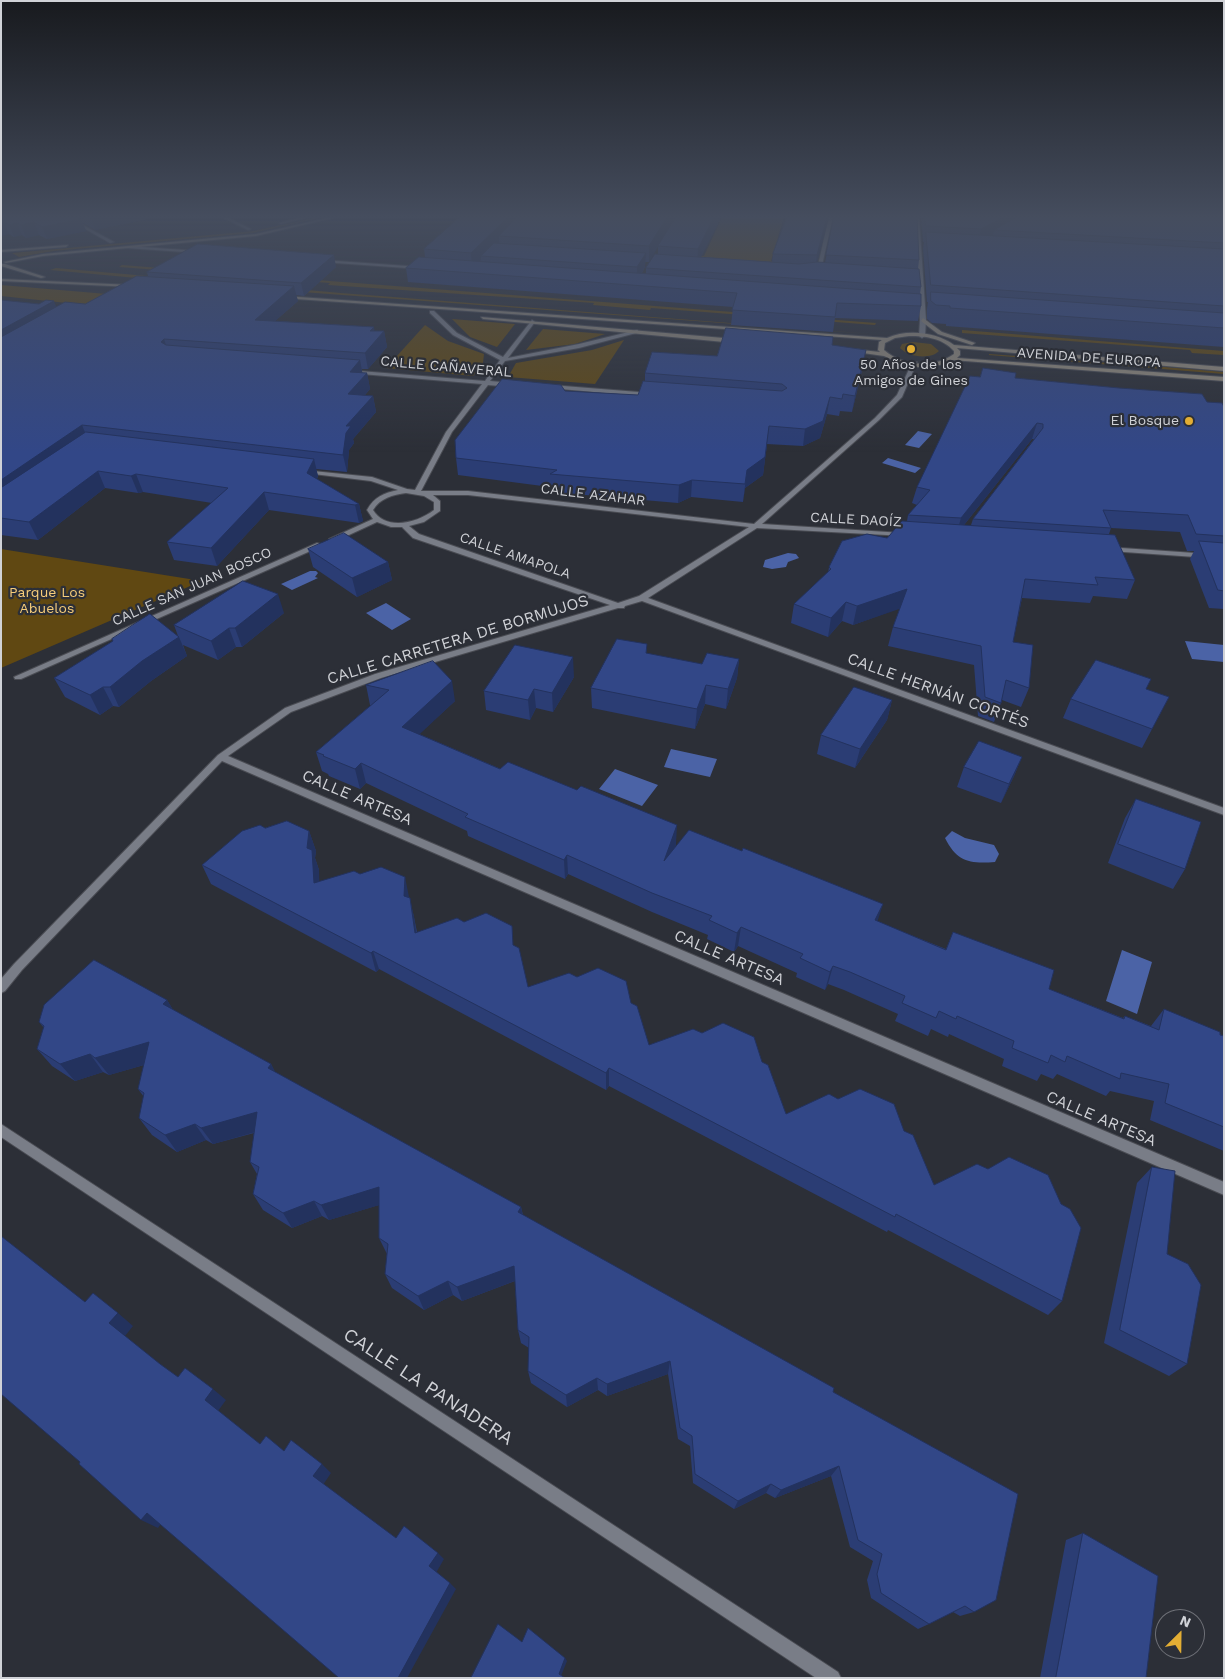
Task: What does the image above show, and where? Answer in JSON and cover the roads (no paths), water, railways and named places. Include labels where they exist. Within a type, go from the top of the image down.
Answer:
[{"type":"main road","points":[[274,296],[742,341]]},
{"type":"main road","points":[[293,298],[886,339]]},
{"type":"main road","points":[[462,310],[526,318],[532,322],[546,320],[579,322],[604,319]]},
{"type":"main road","points":[[923,320],[940,333],[966,342],[1007,351]]},
{"type":"main road","name":"AVENIDA DE EUROPA","points":[[886,339],[902,335],[922,336],[941,340],[954,346],[1224,369]]},
{"type":"main road","points":[[884,354],[880,346],[886,339]]},
{"type":"main road","points":[[953,359],[957,355],[954,346]]},
{"type":"main road","points":[[841,350],[884,354]]},
{"type":"main road","name":"AVENIDA DE EUROPA","points":[[884,354],[915,363],[937,364],[953,359],[1224,380]]},
{"type":"street","points":[[921,295],[923,320],[922,336]]},
{"type":"street","points":[[912,305],[931,306]]},
{"type":"street","points":[[432,312],[455,334],[504,360],[637,332]]},
{"type":"street","points":[[417,492],[449,432],[532,322]]},
{"type":"street","name":"CALLE CARRETERA DE BORMUJOS","points":[[1,988],[18,967],[221,757],[288,710],[378,676],[621,606],[642,598],[756,526],[876,420],[900,396],[915,363]]},
{"type":"street","name":"CALLE CAÑAVERAL","points":[[339,370],[516,385]]},
{"type":"street","points":[[545,387],[662,396]]},
{"type":"street","points":[[295,470],[372,479],[406,491]]},
{"type":"street","points":[[406,491],[386,496],[372,504],[370,510],[377,520],[384,523],[404,525],[424,520],[437,511],[437,501],[426,494]]},
{"type":"street","name":"CALLE AZAHAR","points":[[406,491],[426,494],[468,493],[756,526]]},
{"type":"street","name":"CALLE SAN JUAN BOSCO","points":[[18,677],[377,520]]},
{"type":"street","name":"CALLE AMAPOLA","points":[[404,525],[416,536],[621,606]]},
{"type":"street","name":"CALLE DAOÍZ","points":[[756,526],[910,536]]},
{"type":"street","points":[[1104,548],[1224,557]]},
{"type":"street","name":"CALLE HERNÁN CORTÉS","points":[[642,598],[1224,812]]},
{"type":"street","name":"CALLE ARTESA","points":[[221,757],[1224,1189]]},
{"type":"street","name":"CALLE LA PANADERA","points":[[1,1130],[832,1678]]},
{"type":"water","points":[[918,431],[932,434],[919,448],[905,445]]},
{"type":"water","points":[[888,458],[921,468],[915,473],[882,463]]},
{"type":"water","points":[[788,553],[796,554],[799,558],[788,562],[786,567],[772,569],[763,567],[765,560]]},
{"type":"water","points":[[310,571],[316,571],[318,573],[315,577],[318,578],[292,590],[281,584]]},
{"type":"water","points":[[386,603],[411,619],[392,630],[366,613]]},
{"type":"water","points":[[1185,641],[1224,645],[1224,662],[1192,659]]},
{"type":"water","points":[[671,749],[717,759],[710,777],[664,767]]},
{"type":"water","points":[[615,769],[658,785],[642,806],[599,789]]},
{"type":"water","points":[[952,831],[965,838],[994,845],[999,854],[995,862],[971,862],[960,857],[954,852],[945,838]]},
{"type":"water","points":[[1122,950],[1152,962],[1137,1014],[1106,1001]]},
{"type":"place","name":"50 Años de los Amigos de Gines","points":[[911,349]]},
{"type":"place","name":"El Bosque","points":[[1189,421]]},
{"type":"park label","name":"Parque Los Abuelos","points":[[47,602]]}]
